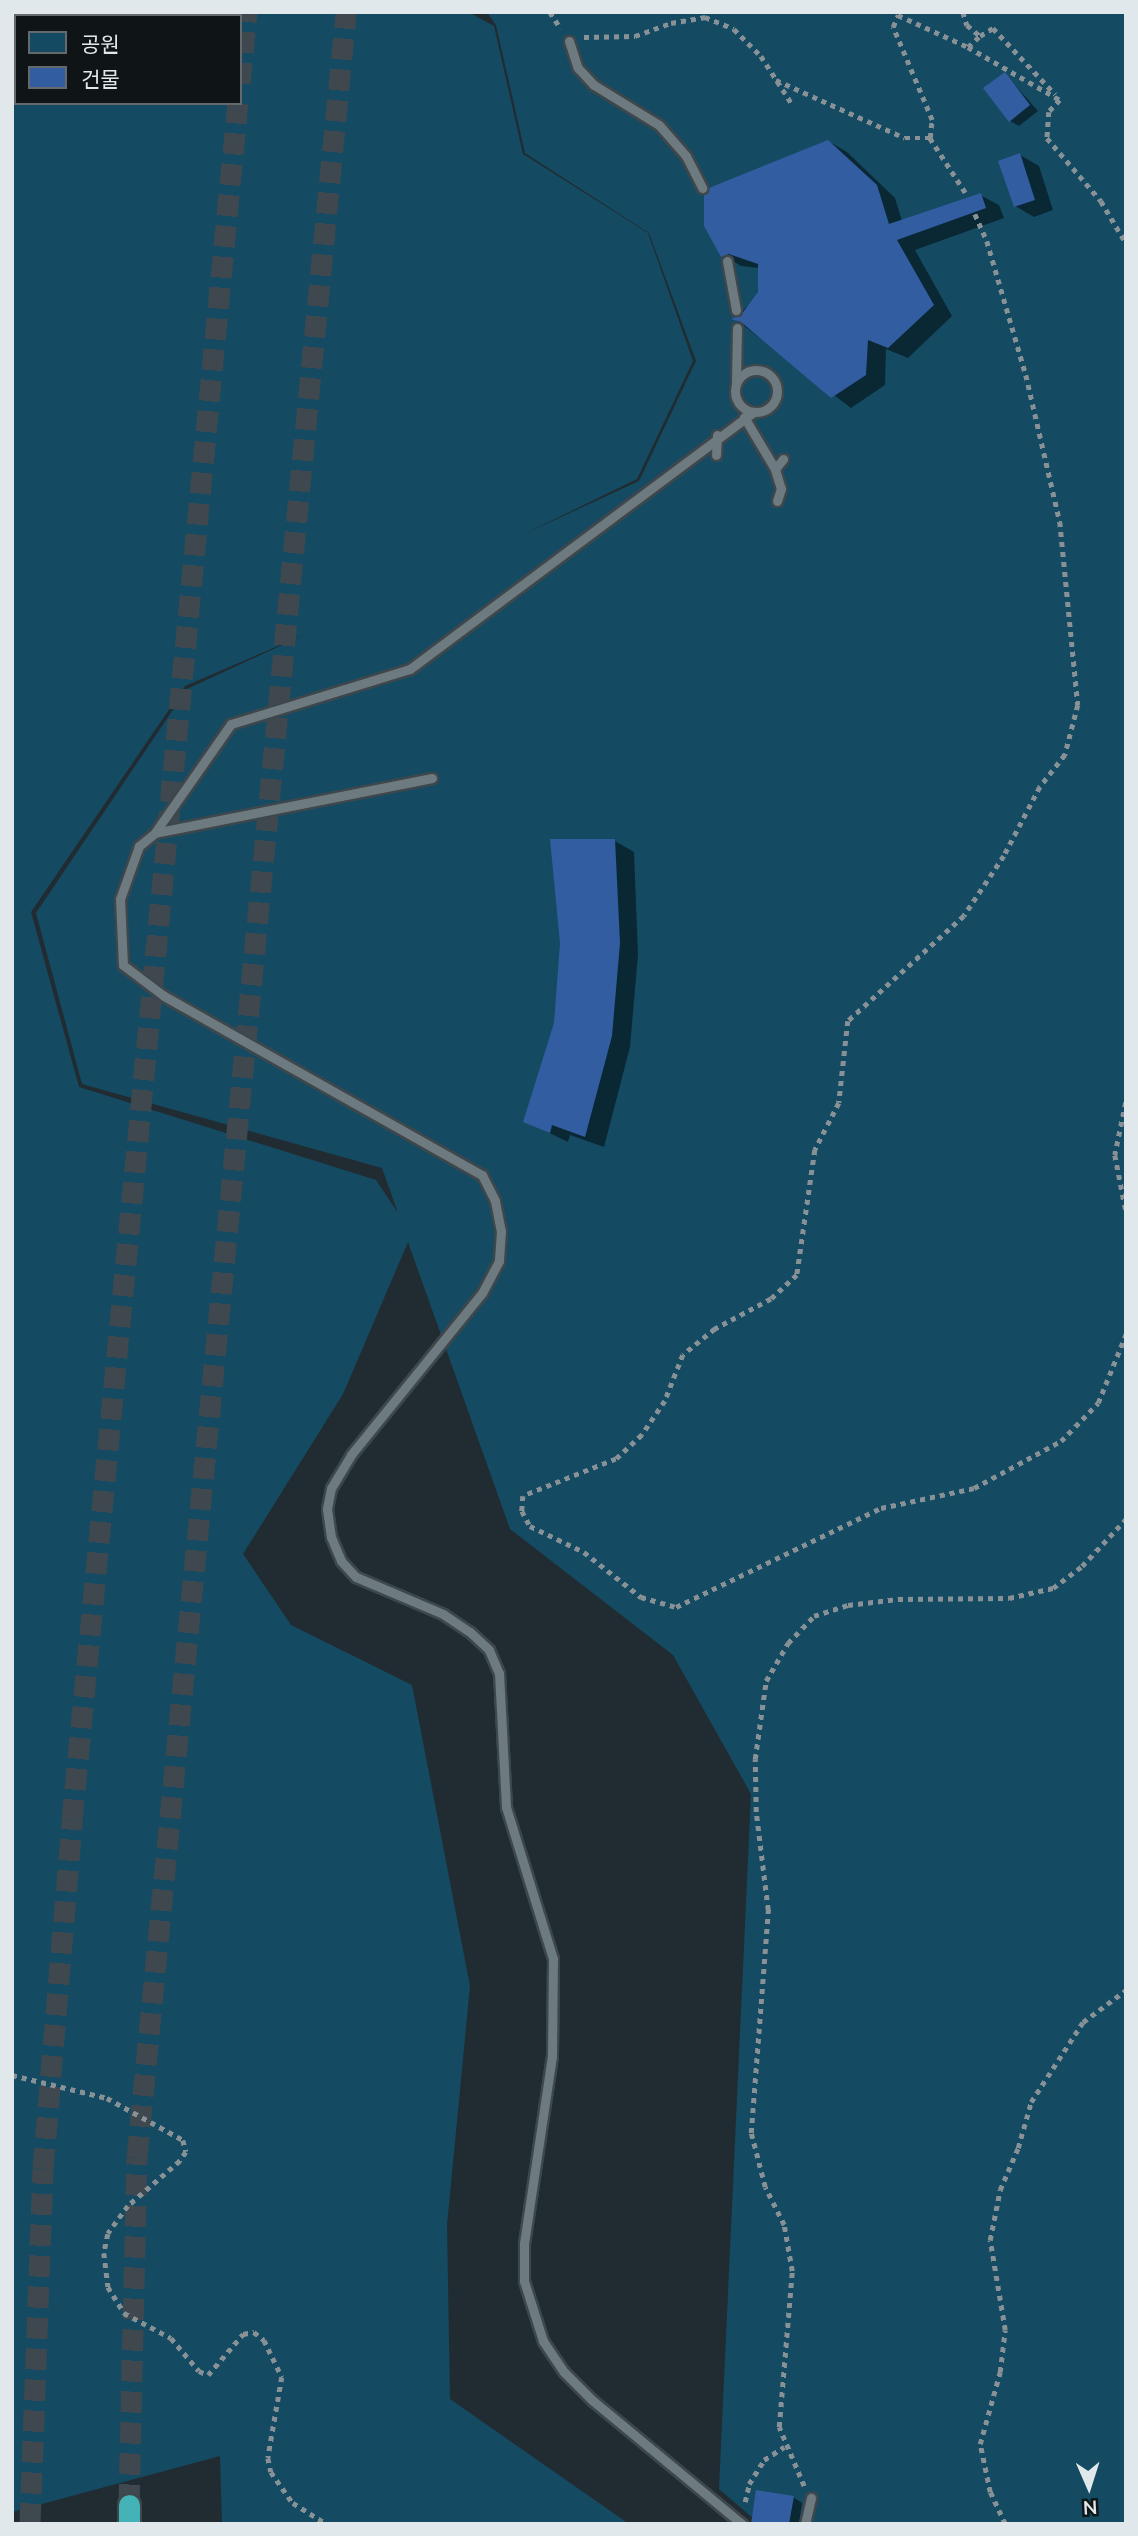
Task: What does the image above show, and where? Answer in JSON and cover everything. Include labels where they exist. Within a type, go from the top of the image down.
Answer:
[{"type":"lane","points":[[569,41],[578,68],[594,85],[659,125],[686,156],[702,188]]},
{"type":"lane","points":[[727,261],[736,310]]},
{"type":"lane","points":[[737,328],[736,383],[739,404],[753,412]]},
{"type":"lane","points":[[736,383],[752,369],[766,372],[775,382],[774,401],[764,411],[753,412],[717,435],[410,669],[231,724],[155,833],[139,846],[120,899],[124,965],[164,996],[482,1175],[495,1201],[500,1231],[499,1261],[482,1293],[351,1455],[331,1489],[327,1509],[331,1537],[341,1561],[356,1577],[443,1614],[470,1632],[489,1650],[499,1673],[506,1807],[553,1959],[552,2056],[524,2244],[524,2281],[543,2341],[592,2400],[742,2524]]},
{"type":"lane","points":[[744,418],[775,469],[781,489],[777,501]]},
{"type":"lane","points":[[716,456],[717,435]]},
{"type":"lane","points":[[775,469],[783,459]]},
{"type":"lane","points":[[155,833],[432,778]]},
{"type":"lane","points":[[805,2524],[811,2498]]},
{"type":"path","points":[[963,12],[967,25],[980,36]]},
{"type":"path","points":[[569,41],[635,36],[671,23],[705,17],[734,29],[761,56],[792,104]]},
{"type":"path","points":[[967,195],[930,138],[932,120],[894,18],[908,18],[968,47],[1060,100]]},
{"type":"path","points":[[968,47],[993,28],[1060,100]]},
{"type":"path","points":[[776,80],[905,138],[930,138]]},
{"type":"path","points":[[1060,100],[1049,112],[1047,138],[1101,201],[1126,243]]},
{"type":"path","points":[[975,214],[987,240],[1027,375],[1060,522],[1079,705],[1065,755],[1040,787],[1004,856],[964,916],[848,1020],[839,1103],[815,1150],[797,1275],[771,1299],[715,1329],[683,1355],[665,1401],[642,1435],[616,1459],[523,1496],[522,1511],[530,1526],[592,1557],[641,1597],[676,1607],[685,1605],[731,1577],[881,1508],[974,1488],[1061,1441],[1098,1402],[1126,1334]]},
{"type":"path","points":[[1126,1102],[1115,1155],[1126,1211]]},
{"type":"path","points":[[811,2498],[784,2447],[779,2427],[792,2271],[784,2225],[765,2187],[751,2133],[768,1910],[756,1812],[755,1759],[757,1723],[766,1681],[788,1643],[814,1616],[848,1605],[898,1599],[1009,1598],[1053,1588],[1082,1566],[1126,1519]]},
{"type":"path","points":[[1005,2524],[990,2492],[980,2444],[1000,2372],[1005,2330],[990,2240],[1000,2190],[1018,2148],[1031,2102],[1083,2022],[1126,1990]]},
{"type":"path","points":[[12,2075],[107,2098],[183,2140],[186,2152],[180,2161],[128,2206],[108,2234],[104,2253],[108,2287],[124,2313],[171,2339],[199,2371],[208,2375],[243,2334],[254,2332],[264,2340],[282,2377],[268,2458],[271,2472],[293,2503],[327,2524]]},
{"type":"path","points":[[745,2502],[749,2484],[764,2460],[784,2447]]},
{"type":"green space","points":[[12,12],[468,12],[494,26],[523,154],[648,233],[693,361],[637,479],[522,535],[639,481],[696,361],[649,233],[525,153],[496,25],[487,12],[1126,12],[1126,2524],[760,2524],[719,2489],[751,1794],[673,1655],[510,1529],[408,1242],[343,1394],[243,1554],[291,1625],[412,1685],[470,1986],[447,2225],[450,2399],[629,2524],[222,2524],[220,2456],[12,2512]],"holes":[[[306,634],[187,689],[36,913],[82,1084],[382,1168],[398,1213],[376,1180],[79,1087],[31,912],[185,686]]]},
{"type":"building","points":[[1005,72],[1030,105],[1009,122],[983,88]]},
{"type":"building","points":[[828,140],[877,185],[889,224],[981,193],[986,208],[897,240],[934,305],[888,348],[868,340],[866,375],[831,398],[741,322],[731,319],[741,315],[758,292],[758,264],[729,254],[721,257],[704,226],[704,195],[709,188]]},
{"type":"building","points":[[1020,153],[1035,200],[1014,207],[998,161]]},
{"type":"building","points":[[550,839],[615,839],[620,943],[612,1036],[585,1137],[552,1125],[550,1133],[523,1122],[554,1023],[560,943]]},
{"type":"building","points":[[756,2490],[794,2496],[789,2524],[751,2524]]},
{"type":"tunnel","points":[[242,63],[247,12]]},
{"type":"tunnel","points":[[129,2505],[137,2157],[346,12]]},
{"type":"tunnel","points":[[30,2524],[43,2169],[72,1820],[238,105]]}]
